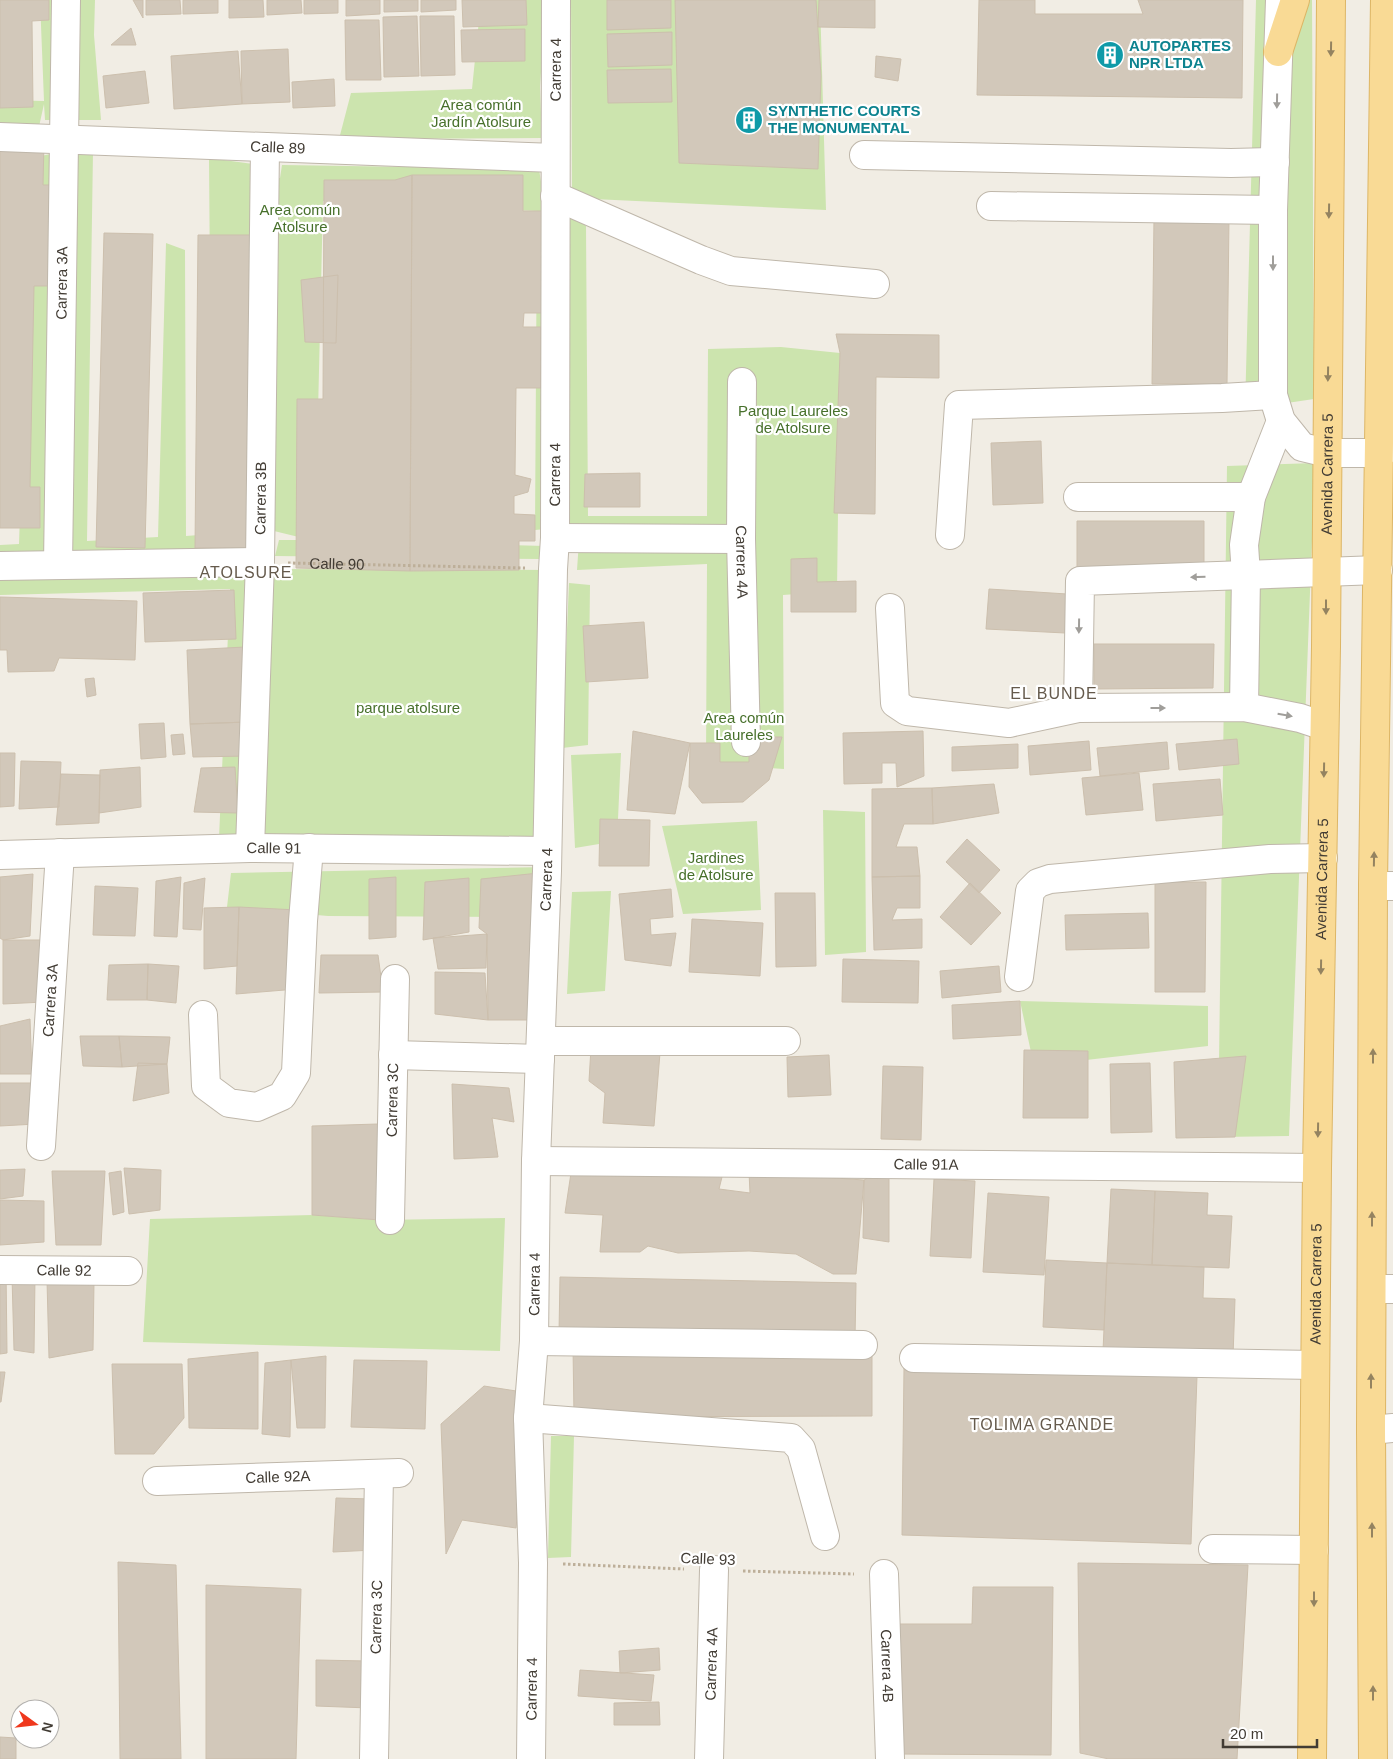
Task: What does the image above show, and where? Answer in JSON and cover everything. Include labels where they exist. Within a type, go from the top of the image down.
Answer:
[{"type":"main road","points":[[1278,52],[1295,0]]},
{"type":"main road","name":"Avenida Carrera 5","points":[[1312,1759],[1317,1168],[1323,858],[1332,0]]},
{"type":"main road","points":[[1373,1759],[1382,1429],[1383,886],[1378,570],[1386,449],[1385,0]]},
{"type":"street","name":"Carrera 3A","points":[[58,565],[66,0]]},
{"type":"street","name":"Carrera 4","points":[[531,1759],[533,1563],[528,1418],[534,1342],[536,1161],[541,1050],[555,538],[556,0]]},
{"type":"street","points":[[1280,0],[1274,210],[1273,395],[1281,421],[1302,447],[1327,453],[1386,449]]},
{"type":"street","name":"Calle 89","points":[[0,137],[555,158]]},
{"type":"street","name":"Carrera 3B","points":[[250,848],[260,562],[265,147]]},
{"type":"street","points":[[864,155],[1231,163],[1275,162]]},
{"type":"street","points":[[555,196],[702,260],[731,270],[875,284]]},
{"type":"street","points":[[991,206],[1274,210]]},
{"type":"street","name":"Carrera 4A","points":[[742,382],[741,539],[746,742]]},
{"type":"street","points":[[950,535],[959,405],[1273,395]]},
{"type":"street","points":[[1244,708],[1246,575],[1244,545],[1251,497],[1281,421]]},
{"type":"street","points":[[1078,497],[1251,497]]},
{"type":"street","points":[[555,538],[741,539]]},
{"type":"street","points":[[0,566],[260,562]]},
{"type":"street","points":[[1078,708],[1080,581],[1378,570]]},
{"type":"street","points":[[890,608],[895,703],[907,711],[1008,723],[1078,708],[1244,708],[1300,718],[1324,726]]},
{"type":"street","name":"Calle 91","points":[[0,855],[250,848],[547,851]]},
{"type":"street","points":[[202,1015],[206,1086],[230,1103],[248,1106],[257,1107],[282,1096],[296,1073],[308,848]]},
{"type":"street","name":"Carrera 3A","points":[[41,1146],[60,853]]},
{"type":"street","points":[[1019,977],[1030,890],[1050,879],[1270,859],[1323,858]]},
{"type":"street","name":"Carrera 3C","points":[[390,1220],[395,979]]},
{"type":"street","points":[[393,1055],[786,1041]]},
{"type":"street","name":"Calle 91A","points":[[536,1161],[1317,1168]]},
{"type":"street","name":"Calle 92","points":[[0,1270],[128,1271]]},
{"type":"street","points":[[534,1342],[863,1345]]},
{"type":"street","points":[[914,1358],[1315,1364]]},
{"type":"street","points":[[528,1418],[791,1438],[801,1449],[825,1536]]},
{"type":"street","name":"Carrera 3C","points":[[374,1759],[389,1474]]},
{"type":"street","name":"Calle 92A","points":[[157,1480],[389,1474]]},
{"type":"street","points":[[1213,1549],[1314,1550]]},
{"type":"street","name":"Carrera 4A","points":[[710,1759],[714,1570]]},
{"type":"street","name":"Carrera 4B","points":[[884,1574],[890,1759]]},
{"type":"path","name":"Calle 90","points":[[260,562],[553,568]]},
{"type":"path","name":"Calle 93","points":[[533,1563],[884,1574]]},
{"type":"green space","points":[[40,0],[95,0],[94,35],[101,120],[45,120],[44,104],[32,158],[55,153],[93,152],[87,541],[158,537],[166,243],[185,250],[186,536],[212,534],[209,158],[253,164],[247,549],[239,835],[219,838],[230,589],[0,595],[0,545],[19,544],[32,159],[0,159],[0,100],[44,101]]},
{"type":"green space","name":"Area común Jardín Atolsure","points":[[481,0],[546,0],[540,87],[542,138],[339,139],[351,93],[472,89]]},
{"type":"green space","points":[[571,0],[820,0],[826,210],[572,198]]},
{"type":"green space","points":[[1256,0],[1312,0],[1314,399],[1245,409]]},
{"type":"green space","points":[[282,165],[539,169],[542,188],[586,226],[588,516],[707,516],[708,349],[781,347],[840,353],[837,591],[783,595],[784,769],[706,764],[707,564],[577,570],[580,526],[535,530],[537,211],[323,201],[315,540],[545,546],[541,559],[275,556],[279,540],[311,540],[274,531],[279,178]]},
{"type":"green space","points":[[1315,463],[1289,1136],[1218,1137],[1227,466]]},
{"type":"green space","name":"parque atolsure","points":[[262,569],[551,570],[543,848],[253,845]]},
{"type":"green space","points":[[569,583],[590,585],[588,745],[562,748]]},
{"type":"green space","points":[[621,753],[617,841],[575,848],[571,755]]},
{"type":"green space","points":[[823,810],[865,812],[866,952],[825,955]]},
{"type":"green space","name":"Jardines de Atolsure","points":[[757,821],[761,910],[683,914],[662,826]]},
{"type":"green space","points":[[547,867],[526,917],[328,916],[227,907],[231,873]]},
{"type":"green space","points":[[611,891],[605,991],[567,994],[572,892]]},
{"type":"green space","points":[[1020,1001],[1208,1006],[1208,1046],[1034,1066]]},
{"type":"green space","points":[[312,1215],[380,1220],[505,1218],[500,1351],[143,1342],[150,1219]]},
{"type":"green space","points":[[551,1436],[574,1436],[571,1557],[548,1558]]},
{"type":"building","points":[[0,0],[49,0],[49,20],[32,21],[33,107],[0,108]]},
{"type":"building","points":[[133,0],[143,0],[143,18]]},
{"type":"building","points":[[146,0],[180,0],[181,14],[146,15]]},
{"type":"building","points":[[183,0],[218,0],[218,13],[183,14]]},
{"type":"building","points":[[229,0],[263,0],[264,17],[229,18]]},
{"type":"building","points":[[267,0],[301,0],[302,13],[267,15]]},
{"type":"building","points":[[304,0],[338,0],[338,13],[304,14]]},
{"type":"building","points":[[346,0],[380,0],[380,14],[346,16]]},
{"type":"building","points":[[384,0],[418,0],[418,11],[384,12]]},
{"type":"building","points":[[421,0],[456,0],[456,10],[421,12]]},
{"type":"building","points":[[462,0],[526,0],[527,25],[463,27]]},
{"type":"building","points":[[607,0],[671,0],[671,28],[607,30]]},
{"type":"building","name":"SYNTHETIC COURTS THE MONUMENTAL","points":[[675,0],[816,0],[821,76],[818,169],[679,163]]},
{"type":"building","points":[[819,0],[875,0],[875,28],[818,27]]},
{"type":"building","name":"AUTOPARTES NPR LTDA","points":[[979,0],[1035,0],[1035,14],[1143,14],[1138,0],[1243,0],[1242,98],[977,95]]},
{"type":"building","points":[[417,16],[419,76],[384,77],[383,17]]},
{"type":"building","points":[[420,16],[454,16],[455,75],[421,76]]},
{"type":"building","points":[[345,20],[379,20],[381,80],[346,80]]},
{"type":"building","points":[[131,28],[136,45],[111,45]]},
{"type":"building","points":[[525,29],[525,61],[462,62],[461,30]]},
{"type":"building","points":[[672,32],[672,65],[608,67],[607,34]]},
{"type":"building","points":[[288,49],[290,102],[242,104],[241,51]]},
{"type":"building","points":[[238,51],[242,104],[174,109],[171,56]]},
{"type":"building","points":[[876,56],[901,59],[898,81],[875,77]]},
{"type":"building","points":[[671,69],[672,102],[608,103],[607,70]]},
{"type":"building","points":[[145,71],[149,103],[106,108],[103,76]]},
{"type":"building","points":[[334,79],[335,106],[293,108],[292,82]]},
{"type":"building","points":[[0,142],[44,142],[43,185],[52,185],[50,286],[34,286],[30,487],[40,487],[40,528],[0,528]]},
{"type":"building","points":[[412,175],[523,175],[523,211],[545,211],[544,313],[524,313],[523,327],[541,327],[541,388],[516,388],[515,475],[531,479],[528,492],[514,496],[514,514],[535,515],[535,541],[519,541],[519,570],[410,571]]},
{"type":"building","points":[[412,175],[410,571],[296,568],[297,399],[323,399],[324,180],[395,180]]},
{"type":"building","points":[[1154,218],[1229,218],[1227,384],[1152,384]]},
{"type":"building","points":[[104,233],[153,234],[145,548],[96,547]]},
{"type":"building","points":[[198,235],[251,235],[248,548],[195,548]]},
{"type":"building","points":[[338,275],[336,343],[305,342],[301,280]]},
{"type":"building","points":[[836,334],[939,335],[939,378],[876,377],[875,514],[834,513],[840,353]]},
{"type":"building","points":[[1041,441],[1043,503],[993,505],[991,443]]},
{"type":"building","points":[[640,473],[640,507],[584,507],[585,474]]},
{"type":"building","points":[[1077,521],[1204,521],[1204,568],[1077,568]]},
{"type":"building","points":[[817,558],[817,582],[856,581],[856,612],[791,612],[791,559]]},
{"type":"building","points":[[989,589],[1067,594],[1065,633],[986,629]]},
{"type":"building","points":[[234,590],[236,639],[145,642],[143,593]]},
{"type":"building","points":[[0,597],[137,601],[135,660],[59,658],[54,671],[8,672],[7,650],[0,650]]},
{"type":"building","points":[[644,622],[648,678],[586,682],[583,626]]},
{"type":"building","points":[[1094,644],[1214,644],[1213,688],[1094,689]]},
{"type":"building","points":[[245,647],[248,722],[190,724],[187,650]]},
{"type":"building","points":[[94,678],[96,695],[87,697],[85,679]]},
{"type":"building","points":[[248,722],[248,756],[193,757],[190,724]]},
{"type":"building","points":[[164,723],[166,757],[141,759],[139,724]]},
{"type":"building","points":[[633,731],[690,743],[675,814],[627,810]]},
{"type":"building","points":[[923,731],[924,776],[897,787],[896,763],[882,763],[882,783],[844,784],[843,733]]},
{"type":"building","points":[[183,734],[185,754],[173,755],[171,735]]},
{"type":"building","points":[[749,737],[782,737],[769,780],[743,802],[702,803],[689,787],[690,743],[720,743],[720,762],[749,762]]},
{"type":"building","points":[[1237,739],[1239,764],[1179,770],[1176,744]]},
{"type":"building","points":[[1089,741],[1091,770],[1030,775],[1028,746]]},
{"type":"building","points":[[1167,742],[1169,769],[1100,776],[1097,748]]},
{"type":"building","points":[[1018,744],[1018,768],[952,771],[952,747]]},
{"type":"building","points":[[0,753],[15,753],[14,806],[0,807]]},
{"type":"building","points":[[21,761],[61,762],[59,807],[19,809]]},
{"type":"building","points":[[140,767],[141,807],[99,813],[100,770]]},
{"type":"building","points":[[235,767],[238,813],[194,812],[201,768]]},
{"type":"building","points":[[1139,773],[1143,810],[1086,815],[1082,778]]},
{"type":"building","points":[[61,774],[100,775],[99,823],[56,825]]},
{"type":"building","points":[[1220,779],[1223,815],[1156,821],[1153,784]]},
{"type":"building","points":[[994,784],[999,813],[933,824],[932,788]]},
{"type":"building","points":[[932,788],[933,824],[904,824],[896,847],[917,847],[920,876],[872,877],[872,789]]},
{"type":"building","points":[[600,819],[650,820],[649,866],[599,866]]},
{"type":"building","points":[[967,839],[1000,870],[979,893],[946,862]]},
{"type":"building","points":[[539,873],[532,1020],[488,1020],[487,934],[479,928],[481,879]]},
{"type":"building","points":[[33,874],[30,936],[3,940],[0,938],[0,877]]},
{"type":"building","points":[[920,876],[920,908],[897,908],[892,920],[922,919],[922,948],[874,950],[872,877]]},
{"type":"building","points":[[181,877],[177,937],[154,936],[156,881]]},
{"type":"building","points":[[396,877],[396,937],[369,939],[369,879]]},
{"type":"building","points":[[205,878],[201,930],[183,929],[184,883]]},
{"type":"building","points":[[469,878],[469,932],[423,940],[425,882]]},
{"type":"building","points":[[1155,882],[1206,882],[1205,992],[1155,992]]},
{"type":"building","points":[[970,883],[1001,913],[971,945],[940,917]]},
{"type":"building","points":[[95,886],[138,888],[135,936],[93,935]]},
{"type":"building","points":[[671,889],[673,917],[650,919],[651,935],[676,933],[671,966],[625,960],[619,894]]},
{"type":"building","points":[[775,893],[815,893],[816,966],[776,967]]},
{"type":"building","points":[[239,907],[297,910],[297,989],[236,994]]},
{"type":"building","points":[[239,907],[237,966],[204,969],[204,908]]},
{"type":"building","points":[[1148,913],[1149,948],[1066,950],[1065,915]]},
{"type":"building","points":[[692,919],[763,923],[760,976],[689,972]]},
{"type":"building","points":[[487,934],[486,968],[438,969],[433,938]]},
{"type":"building","points":[[3,940],[46,940],[44,1002],[3,1004]]},
{"type":"building","points":[[321,955],[378,955],[383,992],[319,993]]},
{"type":"building","points":[[843,959],[919,961],[918,1003],[842,1002]]},
{"type":"building","points":[[148,964],[179,966],[176,1003],[147,1000]]},
{"type":"building","points":[[148,964],[147,1000],[107,1000],[109,965]]},
{"type":"building","points":[[999,966],[1001,992],[942,998],[940,971]]},
{"type":"building","points":[[435,972],[485,973],[488,1020],[435,1014]]},
{"type":"building","points":[[1020,1001],[1021,1035],[953,1039],[952,1005]]},
{"type":"building","points":[[30,1019],[32,1074],[0,1074],[0,1026]]},
{"type":"building","points":[[80,1036],[119,1036],[122,1067],[83,1066]]},
{"type":"building","points":[[119,1036],[170,1037],[167,1064],[122,1067]]},
{"type":"building","points":[[591,1048],[660,1053],[654,1126],[603,1123],[605,1093],[589,1081]]},
{"type":"building","points":[[1024,1050],[1088,1051],[1088,1118],[1023,1118]]},
{"type":"building","points":[[829,1055],[831,1095],[788,1097],[787,1057]]},
{"type":"building","points":[[1246,1056],[1235,1137],[1176,1138],[1174,1062]]},
{"type":"building","points":[[138,1063],[167,1064],[169,1093],[133,1101]]},
{"type":"building","points":[[1150,1063],[1152,1132],[1111,1133],[1110,1064]]},
{"type":"building","points":[[883,1066],[923,1067],[921,1140],[881,1139]]},
{"type":"building","points":[[0,1083],[40,1083],[36,1124],[0,1126]]},
{"type":"building","points":[[452,1084],[509,1088],[514,1122],[492,1118],[498,1157],[454,1159]]},
{"type":"building","points":[[378,1124],[380,1220],[312,1215],[312,1126]]},
{"type":"building","points":[[889,1166],[889,1242],[863,1238],[864,1180]]},
{"type":"building","points":[[124,1168],[161,1170],[160,1210],[129,1214]]},
{"type":"building","points":[[25,1169],[23,1196],[0,1199],[0,1170]]},
{"type":"building","points":[[724,1169],[719,1189],[750,1193],[749,1172],[864,1180],[856,1274],[833,1274],[796,1254],[749,1251],[678,1253],[648,1246],[640,1252],[600,1252],[603,1215],[565,1213],[571,1173]]},
{"type":"building","points":[[52,1171],[105,1171],[101,1245],[56,1245]]},
{"type":"building","points":[[121,1171],[124,1212],[113,1215],[109,1173]]},
{"type":"building","points":[[934,1179],[975,1181],[971,1258],[930,1256]]},
{"type":"building","points":[[1111,1189],[1155,1191],[1152,1265],[1107,1263]]},
{"type":"building","points":[[1155,1191],[1208,1193],[1207,1215],[1232,1216],[1229,1268],[1152,1265]]},
{"type":"building","points":[[988,1193],[1049,1197],[1044,1275],[983,1272]]},
{"type":"building","points":[[0,1200],[44,1201],[44,1242],[0,1245]]},
{"type":"building","points":[[1046,1260],[1107,1263],[1104,1330],[1043,1327]]},
{"type":"building","points":[[1107,1263],[1204,1267],[1203,1298],[1235,1299],[1233,1357],[1103,1351]]},
{"type":"building","points":[[6,1270],[7,1353],[0,1354],[0,1271]]},
{"type":"building","points":[[12,1276],[35,1276],[34,1353],[14,1350]]},
{"type":"building","points":[[560,1277],[856,1283],[855,1339],[559,1333]]},
{"type":"building","points":[[47,1280],[94,1281],[93,1350],[49,1358]]},
{"type":"building","points":[[573,1346],[872,1355],[872,1416],[574,1417]]},
{"type":"building","points":[[258,1352],[258,1429],[189,1428],[188,1359]]},
{"type":"building","points":[[326,1356],[325,1428],[297,1428],[291,1360]]},
{"type":"building","points":[[291,1360],[290,1437],[262,1434],[265,1363]]},
{"type":"building","points":[[354,1360],[427,1361],[425,1429],[351,1427]]},
{"type":"building","points":[[112,1364],[182,1364],[184,1418],[154,1454],[115,1454]]},
{"type":"building","points":[[904,1368],[1197,1376],[1191,1544],[902,1535]]},
{"type":"building","points":[[0,1372],[5,1372],[1,1402],[0,1402]]},
{"type":"building","points":[[484,1386],[529,1393],[516,1528],[462,1520],[446,1554],[441,1424]]},
{"type":"building","points":[[336,1498],[372,1499],[374,1550],[333,1552]]},
{"type":"building","points":[[118,1562],[176,1565],[181,1759],[120,1759]]},
{"type":"building","points":[[1078,1563],[1248,1565],[1237,1759],[1109,1759],[1080,1753]]},
{"type":"building","points":[[206,1585],[301,1589],[296,1759],[206,1759]]},
{"type":"building","points":[[973,1587],[1053,1587],[1051,1755],[898,1754],[899,1624],[972,1624]]},
{"type":"building","points":[[659,1648],[660,1670],[620,1673],[619,1651]]},
{"type":"building","points":[[316,1660],[367,1661],[369,1708],[316,1706]]},
{"type":"building","points":[[580,1670],[654,1675],[651,1701],[578,1696]]},
{"type":"building","points":[[659,1702],[660,1725],[614,1725],[614,1703]]},
{"type":"building","points":[[0,1737],[10,1738],[10,1749],[16,1749],[16,1759],[0,1759]]},
{"type":"place","name":"AUTOPARTES NPR LTDA","points":[[1110,55]]},
{"type":"place","name":"SYNTHETIC COURTS THE MONUMENTAL","points":[[749,120]]},
{"type":"district","name":"ATOLSURE","points":[[246,572]]},
{"type":"district","name":"EL BUNDE","points":[[1054,693]]},
{"type":"district","name":"TOLIMA GRANDE","points":[[1042,1424]]},
{"type":"park label","name":"Area común Atolsure","points":[[300,218]]},
{"type":"park label","name":"Parque Laureles de Atolsure","points":[[793,420]]},
{"type":"park label","name":"Area común Laureles","points":[[744,726]]}]
